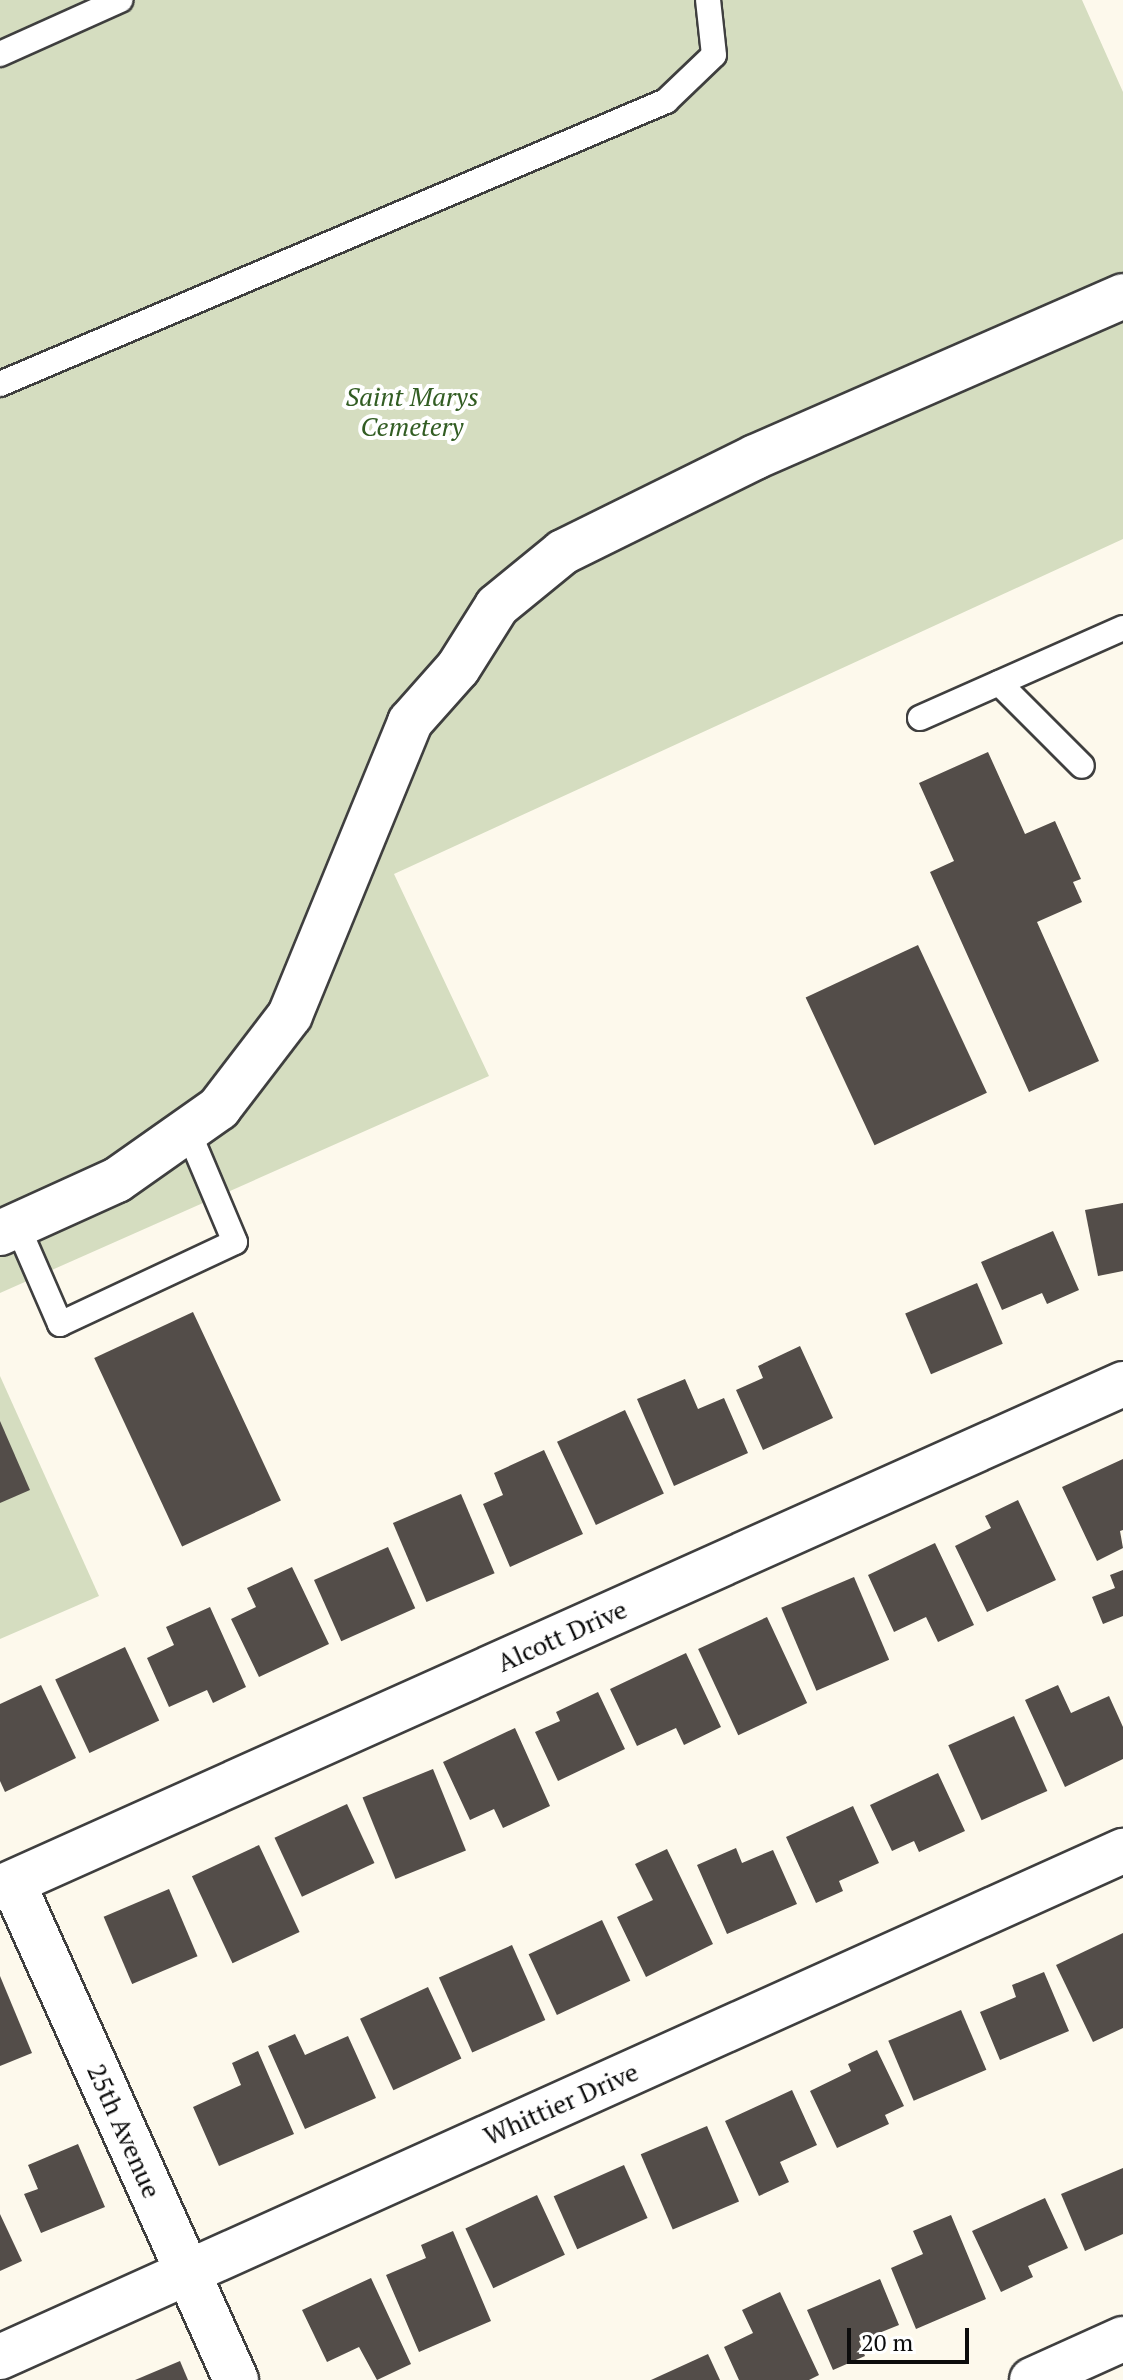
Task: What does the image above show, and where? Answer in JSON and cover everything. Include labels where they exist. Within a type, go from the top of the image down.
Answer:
[{"type":"street","points":[[8,1229],[117,1180],[219,1108],[290,1015],[410,722],[458,668],[497,606],[563,552],[686,491],[755,457],[1123,296]]},
{"type":"street","name":"Alcott Drive","points":[[6,1885],[1123,1384]]},
{"type":"street","name":"Whittier Drive","points":[[0,2357],[1123,1851]]},
{"type":"street","name":"25th Avenue","points":[[6,1885],[236,2380]]},
{"type":"street","points":[[1032,2380],[1123,2339]]},
{"type":"lane","points":[[0,54],[120,0]]},
{"type":"lane","points":[[0,384],[666,101],[714,55],[708,0]]},
{"type":"lane","points":[[920,718],[1123,628]]},
{"type":"lane","points":[[999,683],[1082,766]]},
{"type":"lane","points":[[8,1229],[60,1324],[235,1242],[188,1131]]},
{"type":"green space","name":"Saint Marys Cemetery","points":[[0,0],[1082,0],[1123,92],[1123,539],[394,874],[489,1076],[0,1293]]},
{"type":"green space","points":[[0,1376],[99,1596],[0,1639]]},
{"type":"building","points":[[988,752],[1025,834],[1055,821],[1081,879],[1073,882],[1082,902],[1037,922],[1099,1061],[1029,1092],[930,872],[954,861],[919,783]]},
{"type":"building","points":[[918,945],[987,1093],[875,1145],[806,997]]},
{"type":"building","points":[[1123,1203],[1123,1271],[1098,1276],[1085,1210]]},
{"type":"building","points":[[1053,1231],[1079,1290],[1047,1304],[1042,1293],[1002,1310],[981,1262]]},
{"type":"building","points":[[977,1283],[1003,1344],[931,1374],[905,1313]]},
{"type":"building","points":[[193,1312],[281,1501],[182,1547],[94,1358]]},
{"type":"building","points":[[800,1346],[833,1418],[763,1450],[736,1390],[763,1378],[758,1366]]},
{"type":"building","points":[[685,1379],[698,1409],[724,1398],[748,1453],[674,1486],[637,1399]]},
{"type":"building","points":[[625,1410],[664,1493],[596,1525],[557,1442]]},
{"type":"building","points":[[0,1421],[30,1490],[0,1503]]},
{"type":"building","points":[[544,1450],[583,1534],[510,1567],[483,1504],[503,1495],[494,1473]]},
{"type":"building","points":[[1123,1459],[1123,1530],[1120,1531],[1123,1548],[1097,1561],[1062,1487]]},
{"type":"building","points":[[461,1494],[495,1573],[426,1602],[393,1523]]},
{"type":"building","points":[[1018,1500],[1056,1580],[987,1612],[955,1546],[991,1528],[985,1516]]},
{"type":"building","points":[[935,1543],[974,1625],[938,1642],[926,1617],[894,1632],[868,1575]]},
{"type":"building","points":[[388,1547],[415,1608],[341,1641],[314,1580]]},
{"type":"building","points":[[292,1567],[329,1644],[259,1677],[231,1619],[256,1607],[247,1588]]},
{"type":"building","points":[[1123,1570],[1123,1616],[1103,1624],[1092,1597],[1115,1588],[1110,1575]]},
{"type":"building","points":[[854,1577],[889,1660],[816,1691],[781,1608]]},
{"type":"building","points":[[210,1607],[246,1687],[213,1703],[207,1690],[169,1707],[147,1658],[174,1645],[166,1627]]},
{"type":"building","points":[[767,1617],[807,1703],[738,1735],[698,1649]]},
{"type":"building","points":[[125,1647],[159,1720],[89,1753],[55,1680]]},
{"type":"building","points":[[686,1653],[721,1727],[684,1745],[676,1728],[637,1746],[610,1689]]},
{"type":"building","points":[[41,1685],[76,1758],[5,1792],[0,1781],[0,1704]]},
{"type":"building","points":[[1058,1685],[1071,1713],[1109,1696],[1123,1727],[1123,1759],[1065,1787],[1025,1700]]},
{"type":"building","points":[[598,1692],[625,1749],[558,1781],[535,1732],[560,1721],[556,1712]]},
{"type":"building","points":[[1014,1716],[1047,1791],[982,1820],[948,1745]]},
{"type":"building","points":[[515,1728],[550,1806],[503,1828],[494,1809],[470,1820],[443,1762]]},
{"type":"building","points":[[433,1769],[466,1851],[395,1879],[363,1797]]},
{"type":"building","points":[[938,1773],[965,1831],[919,1852],[914,1841],[892,1851],[870,1805]]},
{"type":"building","points":[[347,1804],[374,1863],[302,1897],[274,1838]]},
{"type":"building","points":[[853,1806],[879,1863],[839,1881],[843,1891],[816,1903],[786,1837]]},
{"type":"building","points":[[259,1845],[300,1932],[233,1963],[192,1876]]},
{"type":"building","points":[[736,1848],[742,1863],[773,1850],[797,1904],[727,1934],[697,1865]]},
{"type":"building","points":[[667,1849],[713,1944],[646,1977],[617,1917],[653,1900],[635,1864]]},
{"type":"building","points":[[169,1889],[198,1956],[132,1984],[104,1917]]},
{"type":"building","points":[[602,1920],[630,1981],[557,2015],[529,1954]]},
{"type":"building","points":[[1123,1933],[1123,2028],[1093,2042],[1056,1965]]},
{"type":"building","points":[[512,1945],[545,2020],[472,2052],[439,1978]]},
{"type":"building","points":[[1044,1972],[1069,2031],[1000,2060],[980,2012],[1016,1997],[1012,1985]]},
{"type":"building","points":[[0,1976],[32,2053],[0,2066]]},
{"type":"building","points":[[428,1987],[461,2059],[393,2090],[360,2019]]},
{"type":"building","points":[[961,2010],[986,2070],[914,2101],[888,2041]]},
{"type":"building","points":[[295,2034],[305,2055],[348,2036],[376,2098],[305,2129],[268,2046]]},
{"type":"building","points":[[877,2050],[904,2106],[885,2115],[889,2124],[837,2148],[810,2091],[851,2071],[848,2064]]},
{"type":"building","points":[[258,2051],[294,2134],[219,2166],[193,2107],[241,2085],[232,2063]]},
{"type":"building","points":[[792,2090],[817,2145],[780,2162],[789,2182],[759,2196],[725,2121]]},
{"type":"building","points":[[707,2126],[739,2201],[673,2230],[641,2154]]},
{"type":"building","points":[[78,2144],[105,2207],[41,2233],[24,2194],[38,2189],[28,2165]]},
{"type":"building","points":[[624,2165],[648,2218],[577,2249],[554,2196]]},
{"type":"building","points":[[1123,2168],[1123,2234],[1085,2251],[1061,2194]]},
{"type":"building","points":[[537,2195],[565,2255],[493,2288],[465,2228]]},
{"type":"building","points":[[1045,2198],[1068,2248],[1028,2266],[1033,2277],[1001,2292],[972,2231]]},
{"type":"building","points":[[0,2214],[22,2261],[0,2271]]},
{"type":"building","points":[[951,2215],[986,2299],[916,2329],[891,2268],[923,2254],[913,2231]]},
{"type":"building","points":[[453,2231],[491,2321],[419,2352],[386,2275],[426,2258],[421,2245]]},
{"type":"building","points":[[371,2278],[411,2364],[377,2380],[359,2347],[327,2362],[302,2310]]},
{"type":"building","points":[[880,2279],[899,2325],[859,2341],[865,2356],[833,2370],[807,2310]]},
{"type":"building","points":[[780,2292],[819,2375],[809,2380],[739,2380],[724,2347],[753,2333],[742,2310]]},
{"type":"building","points":[[708,2354],[720,2380],[651,2380]]},
{"type":"building","points":[[180,2361],[188,2380],[135,2380]]}]
